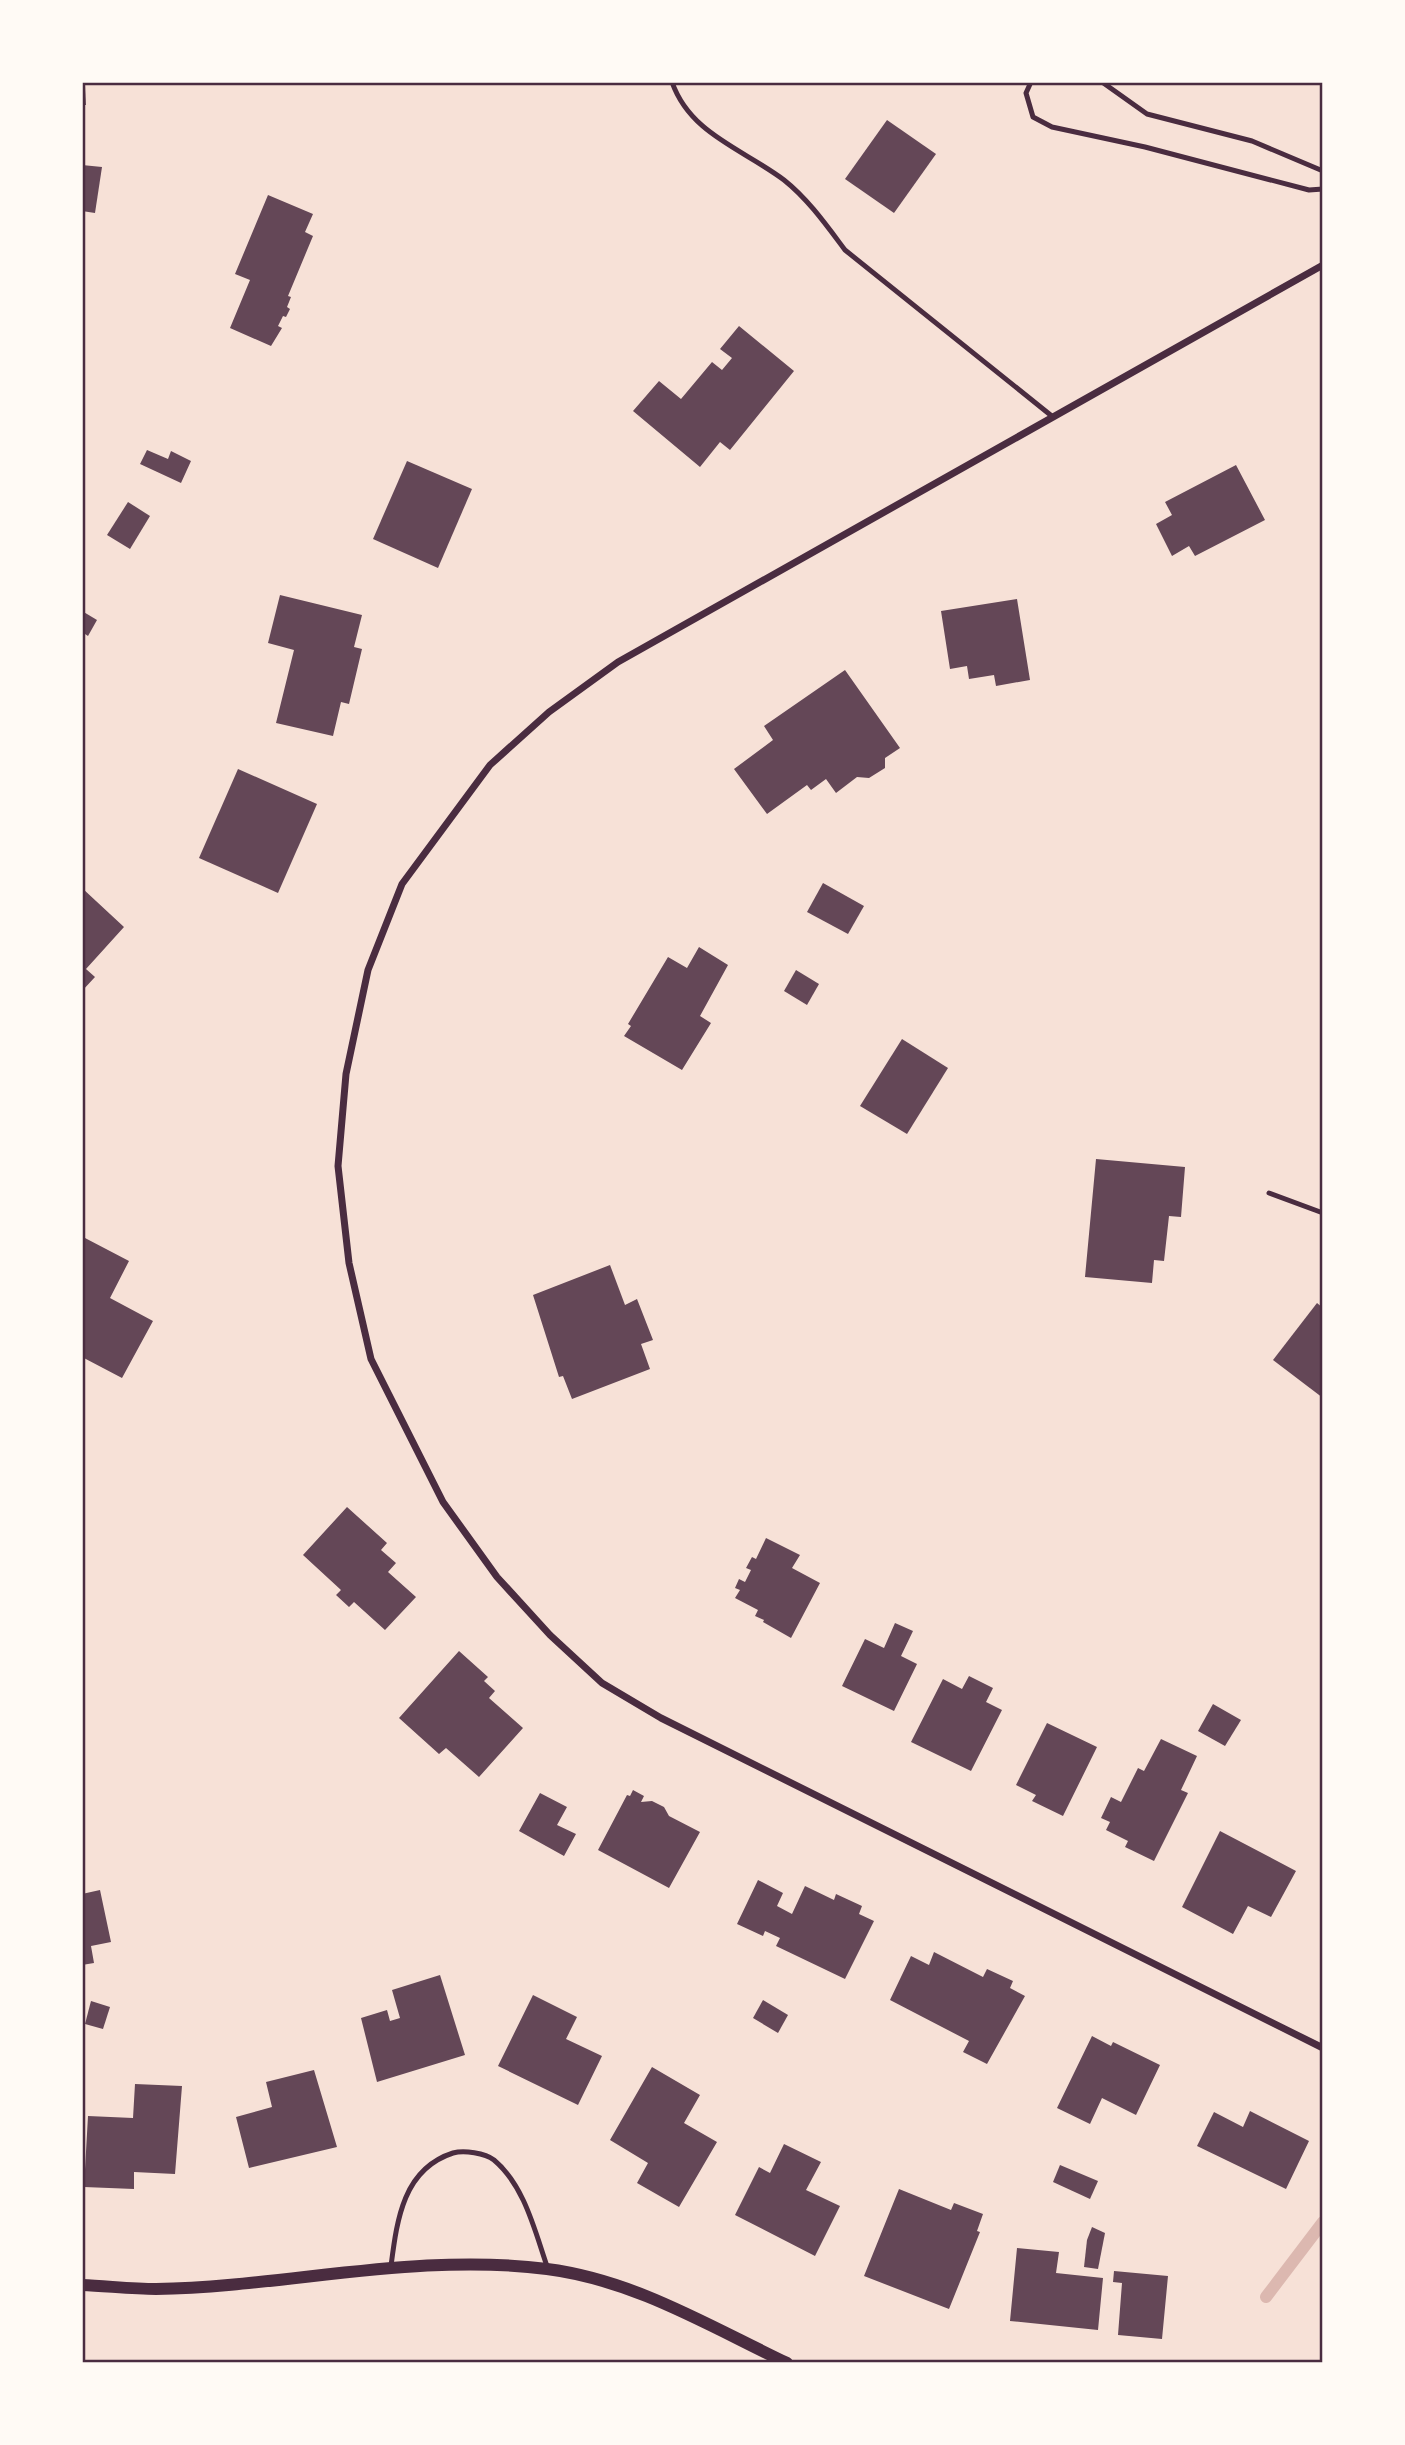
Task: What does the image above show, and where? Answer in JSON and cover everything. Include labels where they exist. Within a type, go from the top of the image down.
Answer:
[{"type":"street","points":[[1323,265],[618,663],[549,712],[490,765],[402,884],[368,970],[346,1074],[338,1166],[349,1263],[370,1359],[443,1502],[497,1577],[550,1636],[602,1683],[661,1718],[1323,2048]]},
{"type":"street","points":[[82,2285],[156,2289],[391,2268],[469,2264],[548,2269],[613,2284],[669,2303],[787,2363]]},
{"type":"lane","points":[[671,82],[679,103],[703,127],[785,181],[820,217],[845,250],[1053,417]]},
{"type":"lane","points":[[1031,82],[1026,93],[1033,117],[1052,127],[1145,147],[1309,190],[1323,189]]},
{"type":"lane","points":[[1101,82],[1147,114],[1252,141],[1323,171]]},
{"type":"lane","points":[[1269,1193],[1323,1213]]},
{"type":"lane","points":[[391,2268],[397,2217],[412,2182],[435,2159],[461,2150],[491,2158],[506,2173],[527,2209],[548,2269]]},
{"type":"building","points":[[82,86],[85,86],[86,105],[82,105]]},
{"type":"building","points":[[887,120],[936,154],[894,213],[845,179]]},
{"type":"building","points":[[82,165],[102,167],[95,213],[82,211]]},
{"type":"building","points":[[268,195],[313,214],[305,232],[313,236],[288,296],[291,297],[287,307],[290,309],[286,317],[283,316],[278,326],[282,328],[271,346],[230,328],[250,280],[235,274]]},
{"type":"building","points":[[739,326],[794,371],[730,450],[720,442],[700,467],[633,411],[659,381],[681,399],[712,362],[722,370],[732,358],[720,349]]},
{"type":"building","points":[[147,450],[168,459],[171,451],[191,461],[181,483],[140,464]]},
{"type":"building","points":[[407,461],[472,489],[438,568],[373,539]]},
{"type":"building","points":[[1236,465],[1265,520],[1195,556],[1189,546],[1172,556],[1156,524],[1172,515],[1165,502]]},
{"type":"building","points":[[128,502],[150,516],[130,549],[107,535]]},
{"type":"building","points":[[280,595],[362,615],[354,647],[362,649],[349,704],[341,702],[333,736],[276,723],[294,650],[268,643]]},
{"type":"building","points":[[1017,599],[1030,680],[996,686],[994,675],[969,679],[967,666],[950,669],[941,611]]},
{"type":"building","points":[[82,611],[97,620],[88,636],[82,632]]},
{"type":"building","points":[[845,670],[900,748],[885,758],[885,768],[869,778],[857,777],[836,793],[826,779],[811,790],[807,785],[767,814],[734,769],[773,740],[764,726]]},
{"type":"building","points":[[238,769],[317,804],[278,893],[199,858]]},
{"type":"building","points":[[823,883],[864,906],[848,934],[807,912]]},
{"type":"building","points":[[82,888],[124,927],[86,969],[95,977],[82,991]]},
{"type":"building","points":[[699,947],[728,965],[700,1016],[711,1023],[682,1070],[624,1036],[631,1026],[628,1024],[668,957],[687,968]]},
{"type":"building","points":[[796,970],[819,984],[807,1005],[784,991]]},
{"type":"building","points":[[902,1039],[948,1068],[907,1134],[860,1106]]},
{"type":"building","points":[[1096,1159],[1185,1167],[1181,1217],[1169,1216],[1164,1261],[1154,1260],[1152,1283],[1085,1277]]},
{"type":"building","points":[[85,1238],[129,1261],[110,1298],[153,1321],[122,1378],[82,1357],[82,1243]]},
{"type":"building","points":[[610,1265],[625,1305],[637,1299],[653,1340],[641,1344],[650,1369],[572,1399],[563,1376],[559,1377],[533,1295]]},
{"type":"building","points":[[1317,1303],[1323,1308],[1323,1398],[1273,1360]]},
{"type":"building","points":[[347,1507],[387,1543],[381,1550],[396,1563],[388,1572],[416,1597],[385,1630],[354,1602],[349,1607],[336,1595],[341,1590],[303,1555]]},
{"type":"building","points":[[766,1538],[800,1555],[792,1568],[820,1583],[791,1638],[755,1616],[758,1610],[735,1598],[740,1590],[735,1588],[739,1579],[745,1582],[751,1570],[746,1568],[752,1557],[756,1559]]},
{"type":"building","points":[[895,1623],[913,1631],[901,1656],[917,1664],[894,1711],[842,1686],[865,1639],[884,1648]]},
{"type":"building","points":[[459,1651],[488,1677],[484,1681],[495,1691],[489,1698],[523,1728],[479,1777],[446,1748],[439,1754],[399,1718]]},
{"type":"building","points":[[969,1676],[993,1688],[986,1702],[1002,1710],[971,1771],[911,1742],[943,1679],[962,1689]]},
{"type":"building","points":[[1213,1704],[1241,1720],[1225,1746],[1198,1731]]},
{"type":"building","points":[[1047,1723],[1097,1747],[1063,1816],[1032,1801],[1036,1795],[1016,1785]]},
{"type":"building","points":[[1161,1739],[1197,1756],[1181,1790],[1188,1793],[1154,1861],[1125,1847],[1128,1841],[1106,1830],[1110,1822],[1101,1818],[1111,1797],[1121,1802],[1138,1768],[1144,1771]]},
{"type":"building","points":[[633,1790],[644,1796],[641,1802],[652,1801],[664,1807],[669,1816],[700,1832],[669,1888],[598,1850],[627,1795],[630,1796]]},
{"type":"building","points":[[540,1793],[567,1807],[557,1825],[576,1834],[564,1856],[519,1831]]},
{"type":"building","points":[[1220,1831],[1296,1871],[1271,1917],[1248,1906],[1233,1934],[1182,1907]]},
{"type":"building","points":[[758,1880],[783,1893],[777,1906],[792,1914],[805,1886],[834,1900],[836,1894],[862,1906],[859,1914],[874,1921],[845,1979],[776,1946],[780,1938],[765,1931],[763,1936],[737,1924]]},
{"type":"building","points":[[100,1890],[111,1942],[91,1946],[94,1963],[82,1965],[82,1894]]},
{"type":"building","points":[[934,1952],[983,1977],[987,1969],[1013,1981],[1010,1988],[1025,1996],[987,2064],[963,2052],[969,2041],[890,2000],[911,1956],[929,1965]]},
{"type":"building","points":[[440,1975],[465,2055],[377,2082],[361,2018],[387,2010],[390,2021],[400,2018],[392,1990]]},
{"type":"building","points":[[533,1995],[577,2017],[566,2039],[602,2056],[578,2105],[498,2066]]},
{"type":"building","points":[[763,2000],[788,2015],[778,2033],[753,2018]]},
{"type":"building","points":[[91,2001],[110,2007],[103,2029],[85,2024]]},
{"type":"building","points":[[1092,2036],[1111,2046],[1113,2042],[1160,2065],[1136,2115],[1102,2098],[1090,2124],[1057,2108]]},
{"type":"building","points":[[652,2067],[700,2095],[684,2123],[717,2142],[679,2207],[637,2183],[648,2163],[610,2140]]},
{"type":"building","points":[[314,2070],[337,2147],[249,2168],[236,2117],[272,2107],[266,2082]]},
{"type":"building","points":[[135,2084],[182,2086],[175,2174],[134,2172],[134,2189],[84,2187],[88,2116],[133,2118]]},
{"type":"building","points":[[1250,2111],[1309,2141],[1286,2189],[1197,2146],[1214,2112],[1243,2127]]},
{"type":"building","points":[[784,2144],[821,2162],[806,2190],[840,2206],[815,2256],[735,2215],[759,2167],[770,2173]]},
{"type":"building","points":[[1060,2165],[1098,2181],[1090,2199],[1053,2182]]},
{"type":"building","points":[[899,2189],[951,2210],[954,2203],[983,2214],[977,2231],[980,2232],[949,2309],[864,2276]]},
{"type":"building","points":[[1092,2227],[1105,2233],[1098,2269],[1084,2267],[1087,2240]]},
{"type":"building","points":[[1017,2248],[1059,2252],[1056,2273],[1103,2278],[1098,2330],[1010,2321]]},
{"type":"building","points":[[1114,2271],[1168,2276],[1162,2339],[1118,2335],[1122,2283],[1113,2282]]},
{"type":"waterway","points":[[1266,2297],[1323,2222]]}]
